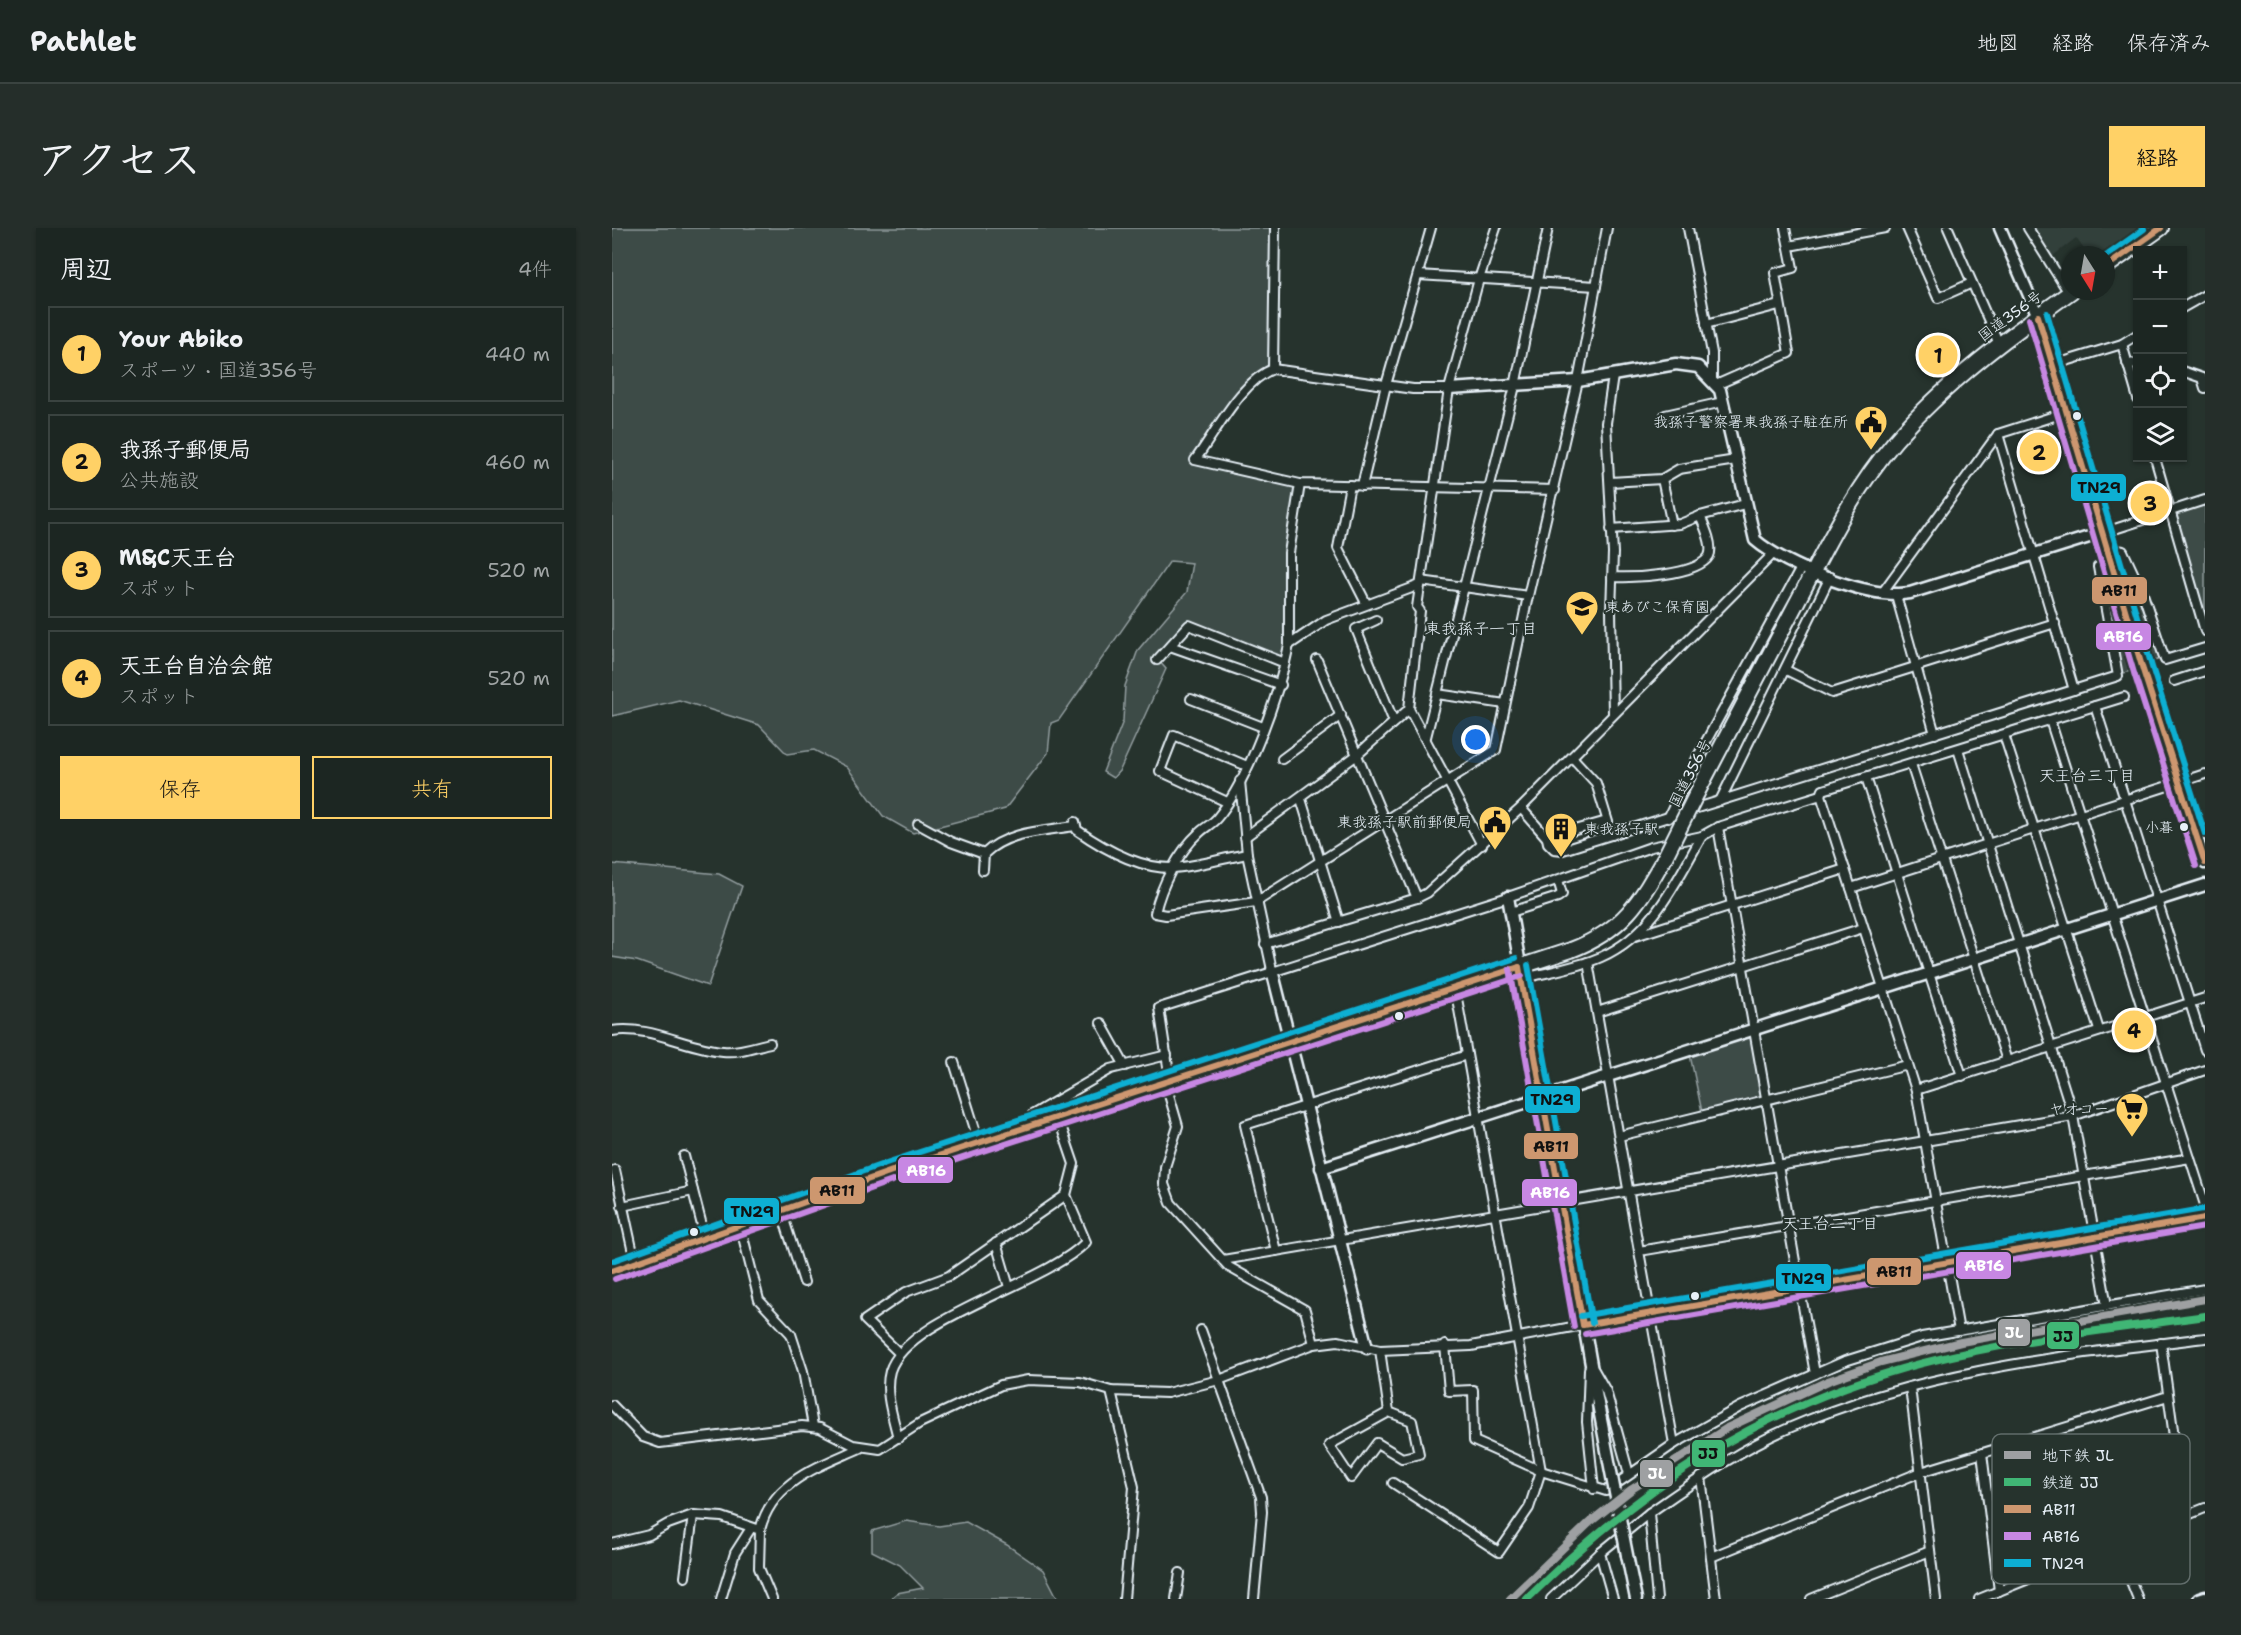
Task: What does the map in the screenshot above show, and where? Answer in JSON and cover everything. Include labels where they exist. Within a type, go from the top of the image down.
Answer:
[{"type":"highway","points":[[2115,260],[2160,228]]},
{"type":"highway","name":"国道356号","points":[[612,1270],[979,1142],[1455,987],[1520,973],[1591,943],[1617,925],[1640,900],[1697,794],[1807,570],[1858,490],[1896,440],[1954,380],[2061,299]]},
{"type":"street","points":[[1273,369],[1275,228]]},
{"type":"street","points":[[1362,486],[1386,385],[1431,228]]},
{"type":"street","points":[[1482,845],[1426,737],[1409,710],[1421,583],[1449,389],[1479,279],[1496,228]]},
{"type":"street","points":[[1426,737],[1515,386],[1548,228]]},
{"type":"street","points":[[1300,484],[1289,553],[1289,645],[1281,685],[1240,781],[1216,819],[1197,834],[1174,868],[1159,896],[1155,913],[1166,915],[1256,902],[1496,750],[1528,596],[1555,490],[1607,228]]},
{"type":"street","points":[[1689,228],[1712,353],[1714,383]]},
{"type":"street","points":[[1714,383],[1789,353],[1775,273],[1793,268],[1785,228]]},
{"type":"street","points":[[1789,246],[1885,228]]},
{"type":"street","points":[[1907,228],[1938,298],[1972,283]]},
{"type":"street","points":[[1948,228],[1999,344]]},
{"type":"street","points":[[2000,228],[2038,316],[2148,687],[2205,862]]},
{"type":"street","points":[[2028,228],[2061,278]]},
{"type":"street","points":[[1418,275],[1596,286]]},
{"type":"street","points":[[2187,305],[2205,295]]},
{"type":"street","points":[[1706,324],[1779,305]]},
{"type":"street","points":[[2053,365],[2122,344],[2133,337]]},
{"type":"street","points":[[2122,344],[2133,383]]},
{"type":"street","points":[[1555,490],[1300,484],[1195,460],[1248,385],[1259,374],[1273,369],[1413,389],[1449,389],[1578,381],[1663,365],[1687,363],[1698,367],[1714,383],[1723,402],[1755,540],[1773,554],[1807,570],[1882,593],[1896,595],[2205,500]]},
{"type":"street","points":[[2127,363],[2133,364]]},
{"type":"street","points":[[2187,373],[2204,378],[2205,388]]},
{"type":"street","points":[[1613,376],[1606,423],[1610,482],[1613,714]]},
{"type":"street","points":[[1665,415],[1723,402]]},
{"type":"street","points":[[1882,593],[1998,434],[2067,412]]},
{"type":"street","points":[[1998,434],[2074,690]]},
{"type":"street","points":[[1610,482],[1662,479],[1679,469],[1736,460]]},
{"type":"street","points":[[2156,462],[2205,631]]},
{"type":"street","points":[[1662,479],[1672,525]]},
{"type":"street","points":[[1350,486],[1338,548],[1366,603]]},
{"type":"street","points":[[1611,530],[1672,525],[1746,504]]},
{"type":"street","points":[[1612,577],[1643,578],[1699,565],[1709,556],[1710,549],[1700,516]]},
{"type":"street","points":[[2107,548],[2123,552],[2143,594],[2165,660],[2205,648]]},
{"type":"street","points":[[1265,944],[1417,898],[1482,845],[1521,808],[1773,554]]},
{"type":"street","points":[[1521,808],[1554,849],[1563,850],[2118,676],[2098,567],[2111,562]]},
{"type":"street","points":[[1668,818],[1698,756],[1807,570]]},
{"type":"street","points":[[1720,801],[1830,577]]},
{"type":"street","points":[[1289,645],[1326,620],[1421,583],[1528,596]]},
{"type":"street","points":[[1896,595],[1935,734]]},
{"type":"street","points":[[1376,620],[1356,629],[1394,722]]},
{"type":"street","points":[[1785,670],[1832,693],[2055,623]]},
{"type":"street","points":[[1157,660],[1189,626],[1285,663]]},
{"type":"street","points":[[1170,646],[1281,685]]},
{"type":"street","points":[[1317,660],[1417,898]]},
{"type":"street","points":[[2174,681],[2205,672]]},
{"type":"street","points":[[1437,694],[1505,704]]},
{"type":"street","points":[[1959,1331],[1916,1090],[1821,795],[1823,790],[2124,697]]},
{"type":"street","points":[[1191,699],[1263,727]]},
{"type":"street","points":[[2095,706],[2205,1050]]},
{"type":"street","points":[[1245,837],[1301,799],[1358,755],[1409,710]]},
{"type":"street","points":[[1282,759],[1341,715]]},
{"type":"street","points":[[2050,720],[2205,1205]]},
{"type":"street","points":[[1227,802],[1160,771],[1173,735],[1247,766]]},
{"type":"street","points":[[2004,735],[2099,1030]]},
{"type":"street","points":[[1958,749],[2021,944],[2073,1116],[2107,1306]]},
{"type":"street","points":[[1572,757],[1596,783],[1612,835]]},
{"type":"street","points":[[1911,764],[2007,1061]]},
{"type":"street","points":[[1851,888],[2205,774]]},
{"type":"street","points":[[1866,777],[1962,1076]]},
{"type":"street","points":[[1240,781],[1247,854],[1265,944],[1367,1348]]},
{"type":"street","points":[[1314,1344],[1305,1310],[1229,1267],[1171,1203],[1164,1184],[1165,1167],[1178,1126],[1167,1081],[1167,1055],[1159,1008],[1272,970],[1508,897],[1652,847],[1702,836],[1718,827],[1821,795]]},
{"type":"street","points":[[1301,799],[1339,922]]},
{"type":"street","points":[[1547,838],[1607,821]]},
{"type":"street","points":[[918,824],[951,842],[984,854]]},
{"type":"street","points":[[983,870],[984,854],[994,843],[1007,838],[1075,824],[1106,850],[1147,865],[1174,868],[1247,854]]},
{"type":"street","points":[[1718,827],[1815,1374]]},
{"type":"street","points":[[1520,973],[1588,962],[1603,956],[1632,936],[1665,902],[1702,836]]},
{"type":"street","points":[[1632,936],[1845,869]]},
{"type":"street","points":[[1511,912],[1558,897],[1562,894],[1558,880]]},
{"type":"street","points":[[1321,1168],[2205,885]]},
{"type":"street","points":[[1508,897],[1589,1361],[1636,1599]]},
{"type":"street","points":[[1597,1012],[1863,928]]},
{"type":"street","points":[[1588,962],[1674,1444]]},
{"type":"street","points":[[1393,1483],[1499,1552],[1529,1508],[1541,1471],[1455,987]]},
{"type":"street","points":[[1916,1090],[2205,998]]},
{"type":"street","points":[[1101,1023],[1125,1066]]},
{"type":"street","points":[[612,1031],[626,1029],[650,1033],[726,1052],[770,1043]]},
{"type":"street","points":[[1032,1125],[1032,1115],[1111,1069],[1167,1055]]},
{"type":"street","points":[[1276,1251],[1245,1125],[1467,1055]]},
{"type":"street","points":[[954,1062],[979,1142]]},
{"type":"street","points":[[1619,1136],[1908,1065]]},
{"type":"street","points":[[1223,1260],[2073,1116],[2205,1070]]},
{"type":"street","points":[[898,1438],[888,1393],[891,1370],[899,1353],[915,1338],[1009,1287],[1055,1266],[1073,1255],[1086,1242],[1066,1195],[1074,1164],[1058,1117]]},
{"type":"street","points":[[684,1156],[705,1237]]},
{"type":"street","points":[[1639,1251],[2190,1158]]},
{"type":"street","points":[[615,1170],[615,1186],[635,1262]]},
{"type":"street","points":[[622,1206],[693,1191]]},
{"type":"street","points":[[899,1353],[865,1320],[906,1292],[949,1276],[1066,1195]]},
{"type":"street","points":[[781,1210],[804,1282]]},
{"type":"street","points":[[612,1405],[643,1437],[660,1443],[813,1426],[861,1447],[880,1449],[920,1423],[1001,1385],[1029,1380],[1080,1382],[1111,1391],[1167,1393],[1219,1380],[1314,1344],[1338,1341],[1380,1350],[1471,1346],[1650,1312],[2205,1218]]},
{"type":"street","points":[[740,1225],[759,1300],[791,1334],[803,1371],[813,1426]]},
{"type":"street","points":[[996,1243],[1009,1287]]},
{"type":"street","points":[[1445,1346],[1449,1391],[1473,1390],[1474,1441],[1541,1471],[1606,1491],[1674,1444],[1740,1407],[1815,1374],[1912,1340],[2205,1289]]},
{"type":"street","points":[[1201,1330],[1261,1497],[1262,1512],[1254,1599]]},
{"type":"street","points":[[1552,1598],[1600,1553],[1701,1477],[1731,1458],[1788,1429],[1845,1406],[1910,1387],[2009,1365],[2205,1338]]},
{"type":"street","points":[[2161,1343],[2174,1434]]},
{"type":"street","points":[[1380,1350],[1389,1412]]},
{"type":"street","points":[[1589,1361],[1606,1391],[1629,1474]]},
{"type":"street","points":[[1589,1361],[1587,1422],[1594,1489]]},
{"type":"street","points":[[1910,1387],[1936,1599]]},
{"type":"street","points":[[1111,1391],[1134,1487],[1124,1599]]},
{"type":"street","points":[[2044,1434],[2168,1396]]},
{"type":"street","points":[[1389,1412],[1412,1421],[1419,1454],[1402,1458],[1377,1443],[1351,1478],[1329,1445],[1389,1412]]},
{"type":"street","points":[[772,1599],[759,1568],[760,1530],[765,1510],[789,1484],[861,1447]]},
{"type":"street","points":[[1711,1557],[1921,1472],[1992,1450]]},
{"type":"street","points":[[1982,1453],[1992,1534]]},
{"type":"street","points":[[1701,1477],[1716,1599]]},
{"type":"street","points":[[2190,1514],[2205,1508]]},
{"type":"street","points":[[1649,1514],[1657,1599]]},
{"type":"street","points":[[612,1544],[649,1535],[668,1524],[693,1515],[722,1517],[760,1530]]},
{"type":"street","points":[[685,1577],[693,1515]]},
{"type":"street","points":[[721,1599],[735,1553],[751,1528]]},
{"type":"street","points":[[1811,1599],[1930,1551]]},
{"type":"street","points":[[1600,1553],[1613,1599]]},
{"type":"street","points":[[1176,1599],[1180,1573]]},
{"type":"street","points":[[1998,1584],[1999,1591]]},
{"type":"street","points":[[1979,1599],[2016,1584]]},
{"type":"street","points":[[2132,1584],[2138,1599]]},
{"type":"street","points":[[2199,1599],[2205,1596]]},
{"type":"shaded area","points":[[612,228],[1272,228],[1273,369],[1248,385],[1195,460],[1300,484],[1289,553],[1285,663],[1189,626],[1158,660],[1166,669],[1120,770],[1113,778],[1103,772],[1123,721],[1125,686],[1138,650],[1187,592],[1192,563],[1170,561],[1059,720],[1051,723],[1048,753],[1005,809],[913,833],[883,816],[847,767],[814,750],[787,754],[759,725],[679,700],[612,716]]},
{"type":"shaded area","points":[[2028,228],[2146,228],[2115,251],[2115,246],[2082,246],[2076,238],[2066,246],[2061,246],[2061,250],[2049,259]]},
{"type":"shaded area","points":[[2205,503],[2205,624],[2173,513]]},
{"type":"shaded area","points":[[2122,555],[2140,595],[2161,659],[2154,661]]},
{"type":"shaded area","points":[[2102,572],[2131,671],[2120,674]]},
{"type":"shaded area","points":[[612,864],[719,874],[742,886],[708,986],[637,961],[612,957]]},
{"type":"shaded area","points":[[1751,1035],[1762,1098],[1702,1112],[1690,1055]]},
{"type":"shaded area","points":[[906,1521],[939,1526],[966,1522],[1007,1545],[1043,1570],[1058,1599],[890,1599],[897,1593],[923,1588],[900,1565],[872,1551],[872,1531]]},
{"type":"metro line","name":"JL","points":[[1510,1599],[1589,1523],[1632,1489],[1727,1428],[1828,1381],[1881,1362],[1961,1342],[2205,1299]]},
{"type":"rail line","name":"JJ","points":[[1527,1599],[1571,1557],[1661,1484],[1708,1453],[1810,1401],[1865,1380],[1958,1355],[2028,1341],[2205,1316]]},
{"type":"transit line","name":"AB11","points":[[2115,261],[2161,228]]},
{"type":"transit line","name":"TN29","points":[[2115,250],[2144,229]]},
{"type":"transit line","name":"TN29","points":[[2047,313],[2152,667],[2205,834]]},
{"type":"transit line","name":"AB11","points":[[2038,316],[2143,670],[2205,863]]},
{"type":"transit line","name":"AB16","points":[[2029,319],[2134,673],[2196,866]]},
{"type":"transit line","name":"TN29","points":[[612,1261],[889,1162],[1516,958]]},
{"type":"transit line","name":"TN29","points":[[1528,965],[1592,1323]]},
{"type":"transit line","name":"AB11","points":[[1519,967],[1583,1325]]},
{"type":"transit line","name":"AB11","points":[[612,1271],[892,1171],[1519,967]]},
{"type":"transit line","name":"AB16","points":[[1510,969],[1574,1327]]},
{"type":"transit line","name":"AB16","points":[[615,1279],[895,1180],[1522,976]]},
{"type":"transit line","name":"TN29","points":[[1581,1316],[2203,1209]]},
{"type":"transit line","name":"AB11","points":[[1583,1325],[2205,1218]]},
{"type":"transit line","name":"AB16","points":[[1585,1334],[2205,1227]]},
{"type":"place","name":"Your Abiko","points":[[1938,355]]},
{"type":"place","name":"我孫子警察署東我孫子駐在所","points":[[1871,451]]},
{"type":"place","name":"我孫子郵便局","points":[[2039,452]]},
{"type":"place","name":"M&C天王台","points":[[2150,503]]},
{"type":"place","name":"東あびこ保育園","points":[[1582,636]]},
{"type":"place","name":"小暮","points":[[2184,827]]},
{"type":"place","name":"東我孫子駅前郵便局","points":[[1495,851]]},
{"type":"place","name":"東我孫子駅","points":[[1561,858]]},
{"type":"place","name":"天王台自治会館","points":[[2134,1030]]},
{"type":"place","name":"ヤオコー","points":[[2132,1138]]},
{"type":"district","name":"東我孫子一丁目","points":[[1481,628]]},
{"type":"district","name":"天王台三丁目","points":[[2087,775]]},
{"type":"district","name":"天王台二丁目","points":[[1830,1223]]}]
